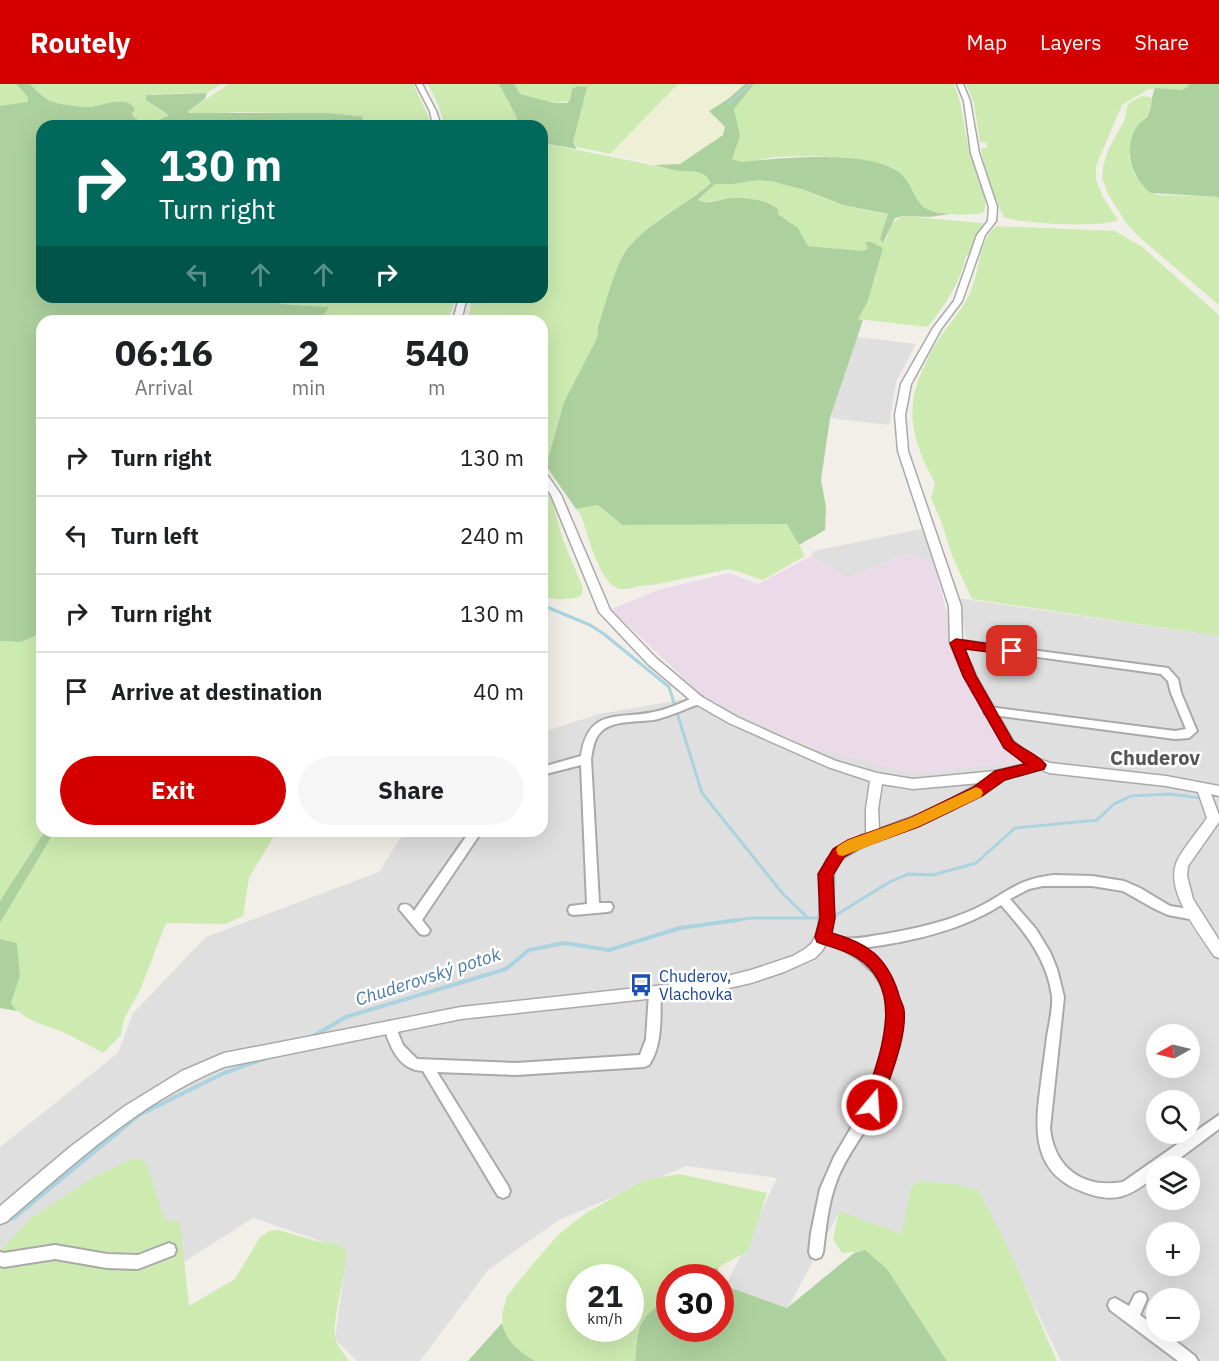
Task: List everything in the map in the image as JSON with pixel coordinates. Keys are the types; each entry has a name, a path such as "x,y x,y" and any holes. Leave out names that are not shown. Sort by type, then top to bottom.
{"street":[{"path":"419,84 435,120"},
{"path":"960,84 967,101 975,153 993,207 992,221 981,235 958,301 937,328 906,384 900,415 903,450 955,606 956,643 970,676 989,711 1017,753 1039,765 1166,781 1210,805"},
{"path":"548,484 556,495 605,612 652,661 698,700 733,720 779,741 832,764 877,778 913,784 1000,775 1039,765"},
{"path":"956,643 1164,671 1173,679 1176,693 1192,731 1185,735 1175,735 989,711"},
{"path":"593,909 586,759 590,736 604,723 657,715 698,700"},
{"path":"548,769 586,759"},
{"path":"0,1216 156,1093 217,1062 282,1047 461,1013 655,993 740,980 801,960 816,949 825,926 826,874 830,864 839,853 853,844 915,822 977,792 1000,775"},
{"path":"873,837 872,809 877,778"},
{"path":"1219,790 1180,873 1184,892 1219,952"},
{"path":"415,920 472,837"},
{"path":"845,944 865,942 975,915 1017,889 1034,882 1086,881 1125,886 1168,910 1196,915"},
{"path":"1003,899 1037,939 1049,959 1054,978 1058,1000 1042,1133 1052,1162 1065,1176 1083,1186 1115,1192 1130,1186 1219,1121"},
{"path":"574,910 607,907"},
{"path":"405,909 424,930"},
{"path":"816,1252 821,1208 831,1178 872,1105 892,1041 896,1010 887,983 875,963 863,953 845,944 825,926"},
{"path":"390,1028 395,1044 406,1059 415,1065 516,1069 644,1061 649,1057 651,1047 655,993"},
{"path":"426,1065 503,1191"},
{"path":"0,1258 4,1260 56,1252 106,1261 138,1262 169,1250"},
{"path":"1131,1317 1140,1299"},
{"path":"1115,1305 1190,1361"}],"shaded area":[{"path":"857,337 916,344 896,382 889,425 830,418"},
{"path":"925,528 933,560 904,555 847,578 811,556 814,551"},
{"path":"904,555 933,560 962,671 999,742 1019,763 912,773 809,747 702,696 611,609 661,589 729,573 758,584 811,556 847,578"},
{"path":"957,598 1219,636 1219,1361 1061,1361 978,1190 902,1234 839,1212 788,1308 734,1289 734,1269 777,1178 686,1166 559,1220 488,1270 420,1361 357,1361 335,1339 347,1250 253,1218 184,1262 0,1315 0,1147 118,1053 133,1013 206,937 379,872 401,837 548,837 548,730 599,714 702,696 809,747 1019,763 1027,755 1014,744 975,674"}],"green space":[{"path":"0,84 16,84 29,97 28,100 23,104 0,106"},
{"path":"16,84 30,84 50,101 56,103 86,107 127,102 135,110 132,113 134,118 140,120 36,120 36,303 279,303 329,307 323,315 36,315 36,636 21,642 0,641 0,106 27,102 28,97"},
{"path":"30,84 221,84 207,93 152,94 160,109 170,115 155,120 134,118 132,113 135,110 127,102 86,107 74,106 53,102"},
{"path":"229,84 413,84 429,120 362,120 361,116 344,114 239,112 194,114 188,111"},
{"path":"428,84 499,84 517,120 443,120"},
{"path":"499,84 514,84 520,94 554,103 567,103 570,100 572,89 578,86 585,87 588,84 573,142 577,149 548,144 548,120 517,120"},
{"path":"514,84 586,84 585,87 573,91 569,101 554,103 519,94"},
{"path":"588,84 678,84 610,154 577,147 573,142"},
{"path":"678,84 745,84 728,99 709,111 725,127 724,135 680,164 666,166 610,154"},
{"path":"745,84 754,84 734,109 740,136 732,159 741,162 820,157 863,160 881,164 901,174 919,202 927,209 950,214 895,218 883,243 880,239 888,214 843,205 805,190 774,182 759,180 715,184 698,200 709,202 742,198 768,203 778,209 778,214 798,228 808,246 863,251 868,248 865,242 871,242 883,248 868,301 858,319 863,320 830,418 821,480 826,507 825,530 799,545 787,524 622,525 598,505 576,509 548,469 548,459 564,402 597,338 607,298 623,256 646,230 711,183 702,173 677,171 655,165 680,164 723,135 725,127 709,111 728,99"},
{"path":"754,84 954,84 969,148 985,196 984,212 952,214 927,209 918,201 902,174 880,163 835,157 803,156 736,162 731,157 734,153 734,109"},
{"path":"966,84 1189,84 1189,87 1182,90 1149,89 1122,105 1096,166 1096,180 1103,197 1118,220 1096,224 1061,224 1026,222 1004,217 982,157 981,148 987,148 987,143 980,142 974,103"},
{"path":"1189,84 1219,84 1219,197 1151,193 1138,179 1131,162 1130,143 1138,125 1148,115 1155,88 1182,90"},
{"path":"207,93 205,99 188,111 190,113 326,113 362,116 363,120 158,120 169,115 146,100 146,95"},
{"path":"1141,96 1152,99 1148,114 1138,125 1133,137 1129,156 1135,175 1143,186 1157,195 1219,197 1219,305 1139,237 1126,223 1108,194 1102,178 1108,150 1124,121 1128,104"},
{"path":"548,144 677,170 701,172 708,176 711,183 646,230 623,256 607,298 597,338 564,402 548,459 548,315 469,315 471,303 548,303"},
{"path":"759,180 791,185 843,205 889,215 880,239 885,242 892,223 903,216 983,223 966,256 956,285 928,327 858,319 868,301 883,248 866,243 868,248 863,251 808,246 798,228 778,214 775,206 771,204 732,198 703,203 698,201 715,184"},
{"path":"996,226 1115,231 1141,246 1219,315 1219,636 972,599 953,558 931,498 935,483 918,446 912,412 914,396 926,362 968,297 985,241"},
{"path":"454,303 449,315 323,315 328,307 280,304"},
{"path":"548,493 563,540 583,588 581,596 548,597"},
{"path":"598,505 622,525 788,524 805,556 763,580 730,569 653,585 620,589 606,579 600,569 581,515 576,509"},
{"path":"36,636 36,837 41,837 0,901 0,641 21,642"},
{"path":"41,837 51,837 0,923 0,901"},
{"path":"51,837 273,837 249,878 243,916 226,924 166,923 140,990 124,1019 121,1035 103,1053 65,1033 35,1022 11,1003 20,976 17,943 0,939 0,923"},
{"path":"0,939 17,943 20,976 11,1003 17,1011 0,1008"},
{"path":"132,1159 143,1159 148,1168 165,1220 180,1222 189,1306 235,1279 260,1237 269,1231 279,1230 316,1241 334,1243 347,1250 335,1333 337,1344 349,1361 0,1361 0,1251 31,1218 89,1180"},
{"path":"679,1174 767,1193 748,1251 724,1264 656,1264 656,1308 644,1319 644,1264 566,1264 566,1342 637,1342 635,1361 535,1361 515,1349 503,1330 502,1314 507,1296 558,1235 583,1215 644,1180"},
{"path":"919,1181 955,1184 978,1190 1007,1245 1057,1361 947,1361 887,1269 865,1251 842,1253 833,1239 839,1211 902,1234 911,1188"},
{"path":"865,1250 887,1269 947,1361 635,1361 637,1342 644,1342 644,1320 656,1308 656,1342 734,1342 734,1289 787,1308 854,1253"},
{"path":"502,1323 507,1336 514,1345 535,1361 468,1361"}],"waterway":[{"path":"728,104 751,84"},
{"path":"548,608 590,625 604,634 669,687 702,793 783,894 807,917"},
{"name":"Chuderovský potok","path":"831,918 888,883 908,874 933,875 976,863 1015,828 1097,820 1114,804 1131,796 1169,794 1202,798"},
{"name":"Chuderovský potok","path":"727,921 752,918 821,918"},
{"name":"Chuderovský potok","path":"310,1038 346,1017 506,969 529,950 564,943 609,950 680,928 738,920"},
{"name":"Chuderovský potok","path":"0,1224 14,1218 139,1115 224,1073 266,1058"}],"slow traffic":[{"path":"843,850 853,844 915,822 976,793"}],"place":[{"name":"Chuderov, Vlachovka","path":"641,985"}],"district":[{"name":"Chuderov","path":"1155,758"}],"route":[{"path":"872,1105 892,1041 896,1010 887,983 875,963 863,953 823,937 827,918 826,874 830,864 839,853 853,844 915,822 977,792 1000,775 1039,765 1017,753 1009,744 970,676 956,643 1012,651"}]}
